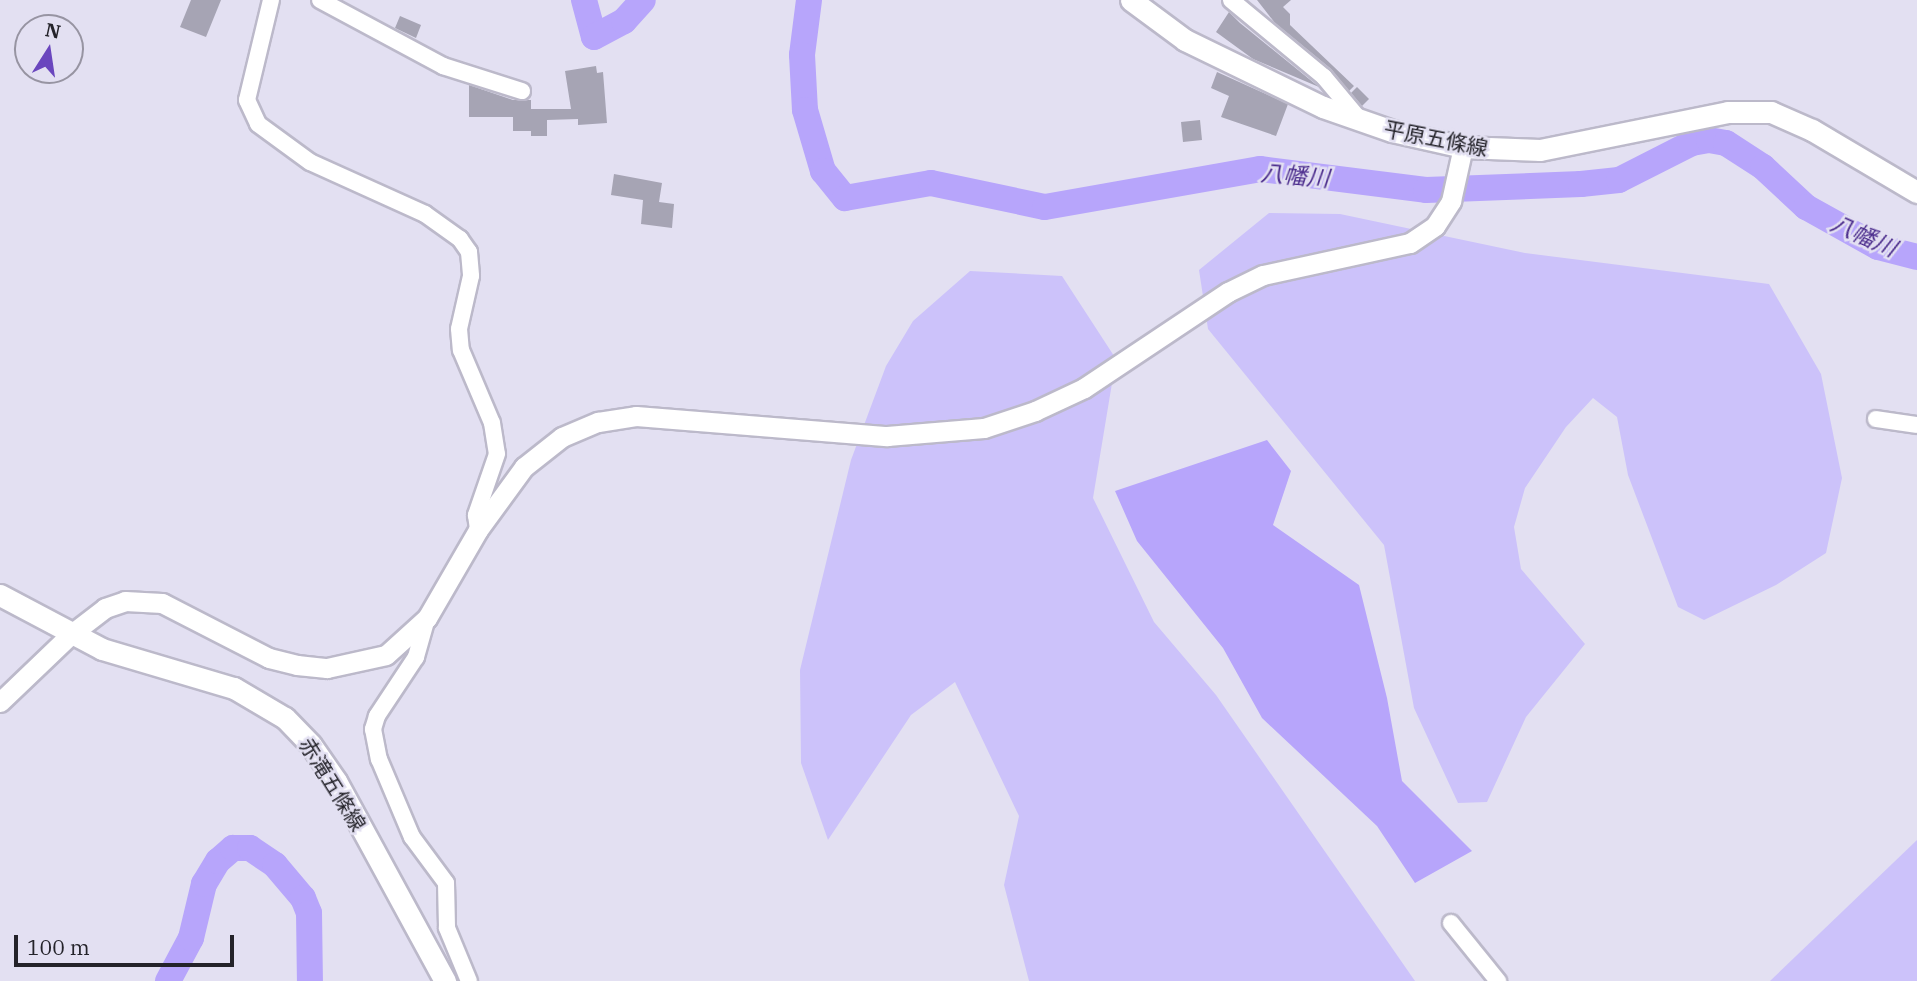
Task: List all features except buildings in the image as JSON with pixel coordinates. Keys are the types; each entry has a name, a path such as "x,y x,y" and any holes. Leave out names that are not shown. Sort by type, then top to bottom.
{"main road":[{"name":"平原五條線","path":"1131,0 1185,40 1362,122 1463,147 1540,150 1728,111 1771,113 1812,130 1917,192"},
{"name":"赤滝五條線","path":"0,595 70,635 135,662 234,688 270,707 299,731 335,781 446,981"}],"street":[{"path":"271,0 247,100 258,124 310,162 425,214 460,239 469,252 472,268 459,329 461,350 492,423 496,454 476,515 478,530"},
{"path":"320,0 453,71 522,91"},
{"path":"1231,0 1324,76 1362,122"},
{"path":"469,981 447,928 446,883 412,837 379,759 373,729 377,716 416,657 427,618 478,530 513,478 536,455 580,429 617,418 887,436 971,430 1022,416 1084,388 1228,292 1291,266 1410,243 1435,226 1451,201 1463,147"},
{"path":"1876,419 1917,425"},
{"path":"0,702 70,635 115,604 150,600 212,625 270,658 327,668 386,655 427,618"},
{"path":"1451,923 1498,981"}],"shaded area":[{"path":"1269,213 1340,214 1525,253 1769,284 1821,374 1842,478 1826,553 1776,585 1704,620 1678,607 1628,475 1617,417 1593,398 1566,427 1525,488 1514,527 1521,569 1585,644 1526,717 1487,802 1458,803 1414,708 1384,545 1208,329 1199,270"},
{"path":"970,271 1062,276 1116,359 1093,498 1154,622 1216,695 1415,981 1029,981 1004,885 1019,816 955,682 911,715 828,840 801,763 800,670 851,460 886,366 913,321"},
{"path":"1267,440 1291,471 1273,525 1359,585 1387,698 1402,781 1472,851 1415,883 1377,826 1262,718 1223,648 1137,541 1115,491"},
{"path":"1917,840 1917,981 1770,981"}],"waterway":[{"name":"八幡川","path":"584,0 594,37 624,21 643,0"},
{"name":"八幡川","path":"809,0 802,55 805,110 823,171 845,198 931,183 1045,207 1260,169 1426,190 1581,184 1619,180 1692,143 1709,140 1726,143 1763,167 1806,207 1878,247 1917,257"},
{"path":"168,981 191,938 204,884 218,861 233,848 250,848 275,865 303,898 309,913 310,981"}]}
